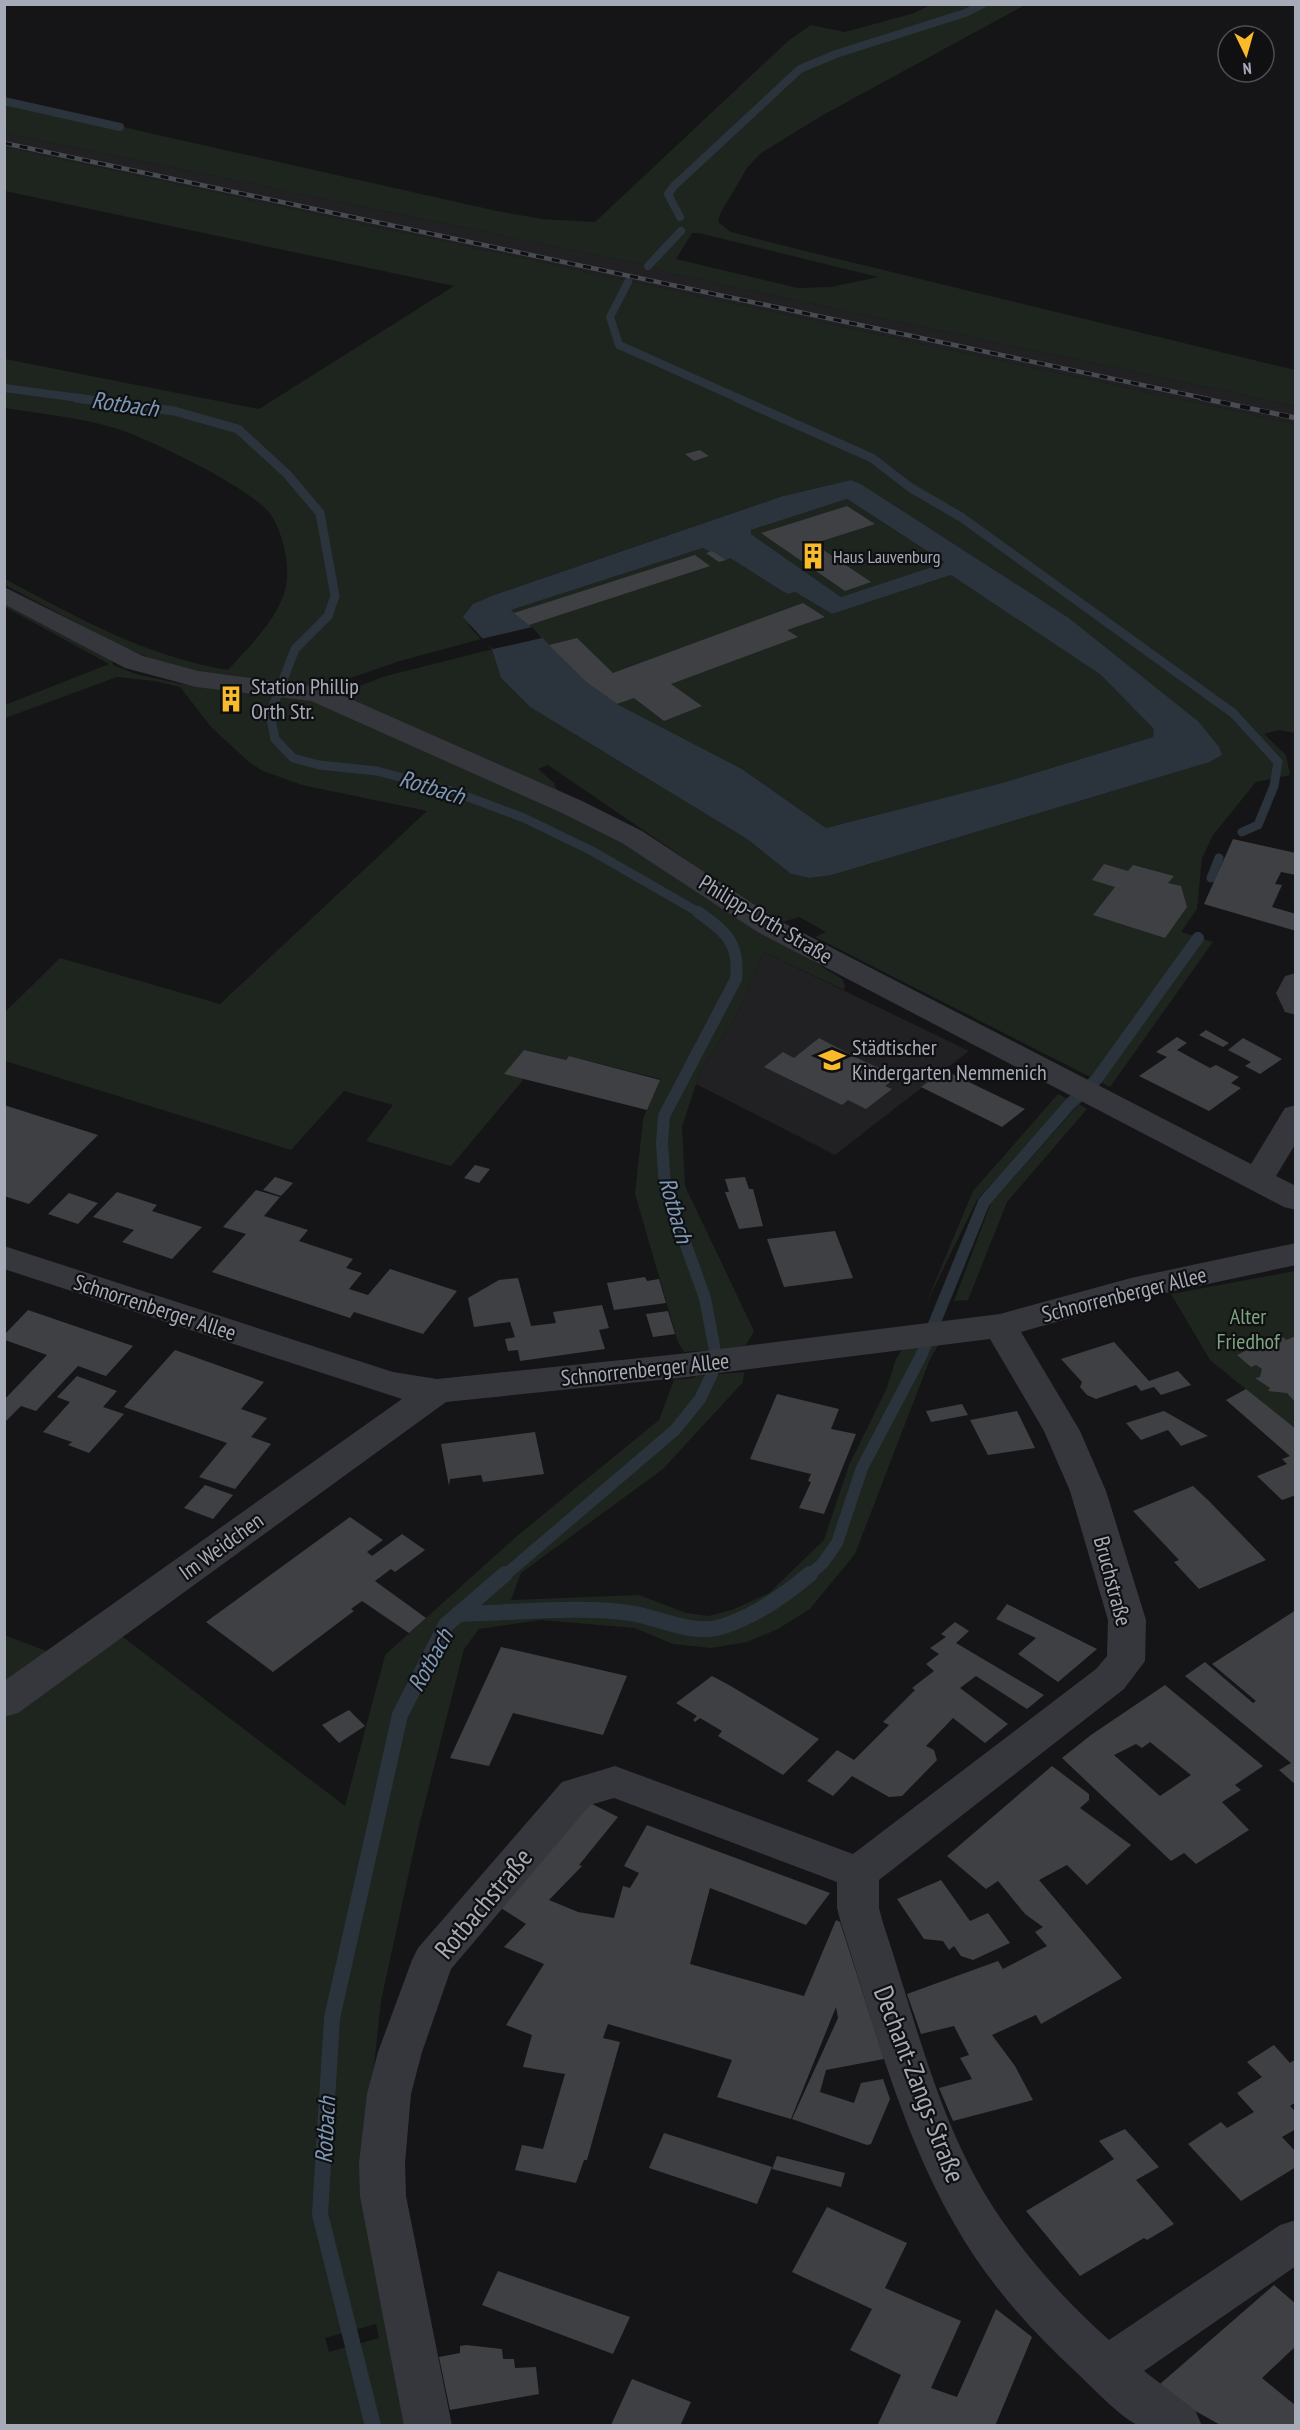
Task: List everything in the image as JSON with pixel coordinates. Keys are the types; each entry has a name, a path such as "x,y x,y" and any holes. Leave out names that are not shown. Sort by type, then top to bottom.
{"street":[{"name":"Philipp-Orth-Straße","path":"4,594 118,654 155,669 195,679 317,694 561,802 632,837 766,925 1296,1200"},
{"path":"543,768 662,855"},
{"path":"1296,982 1291,993 1296,1006"},
{"path":"1258,1180 1296,1115"},
{"name":"Schnorrenberger Allee","path":"4,1257 384,1382 410,1389 437,1391 679,1366 1000,1326 1131,1289 1296,1254"},
{"name":"Bruchstraße","path":"858,1873 1110,1679 1126,1661 1127,1620 1088,1491 1062,1431 1000,1326"},
{"name":"Im Weidchen","path":"4,1702 437,1391"},
{"name":"Rotbachstraße","path":"428,2426 387,2225 382,2163 389,2094 400,2052 433,1960 576,1793 615,1782 858,1873"},
{"name":"Dechant-Zangs-Straße","path":"858,1873 858,1908 862,1923 935,2137 952,2177 991,2241 1044,2309 1105,2370 1178,2426"},
{"path":"1105,2370 1296,2240"}],"shaded area":[{"path":"5,133 655,267 668,273 1295,406 1295,424 5,147"},
{"path":"851,480 861,484 1069,618 1198,721 1219,747 1222,755 1210,762 832,875 810,878 791,874 747,839 530,707 501,678 492,649 463,617 473,604 494,595 783,496","holes":["847,499 944,562 944,563 841,597 751,534 751,530","703,548 726,560 730,558 782,591 788,594 795,592 832,614 951,575 1101,675 1154,729 1153,737 1002,783 826,828 742,769 617,704 586,682 532,627 511,610"]},
{"name":"Städtischer Kindergarten Nemmenich","path":"764,952 969,1051 835,1155 696,1084 700,1072 736,1016"}],"green space":[{"path":"933,4 1025,5 823,115 761,153 747,168 720,214 718,222 731,232 797,249 1295,370 1295,406 668,273 655,267 5,133 5,98 153,134 497,211 542,219 595,222 788,41 811,25 845,32 911,14","holes":["692,233 878,277 831,287 798,288 676,259"]},
{"path":"5,147 1295,424 1295,733 1279,730 1264,734 1286,755 1290,775 1256,782 1213,835 1202,858 1197,909 1181,932 1213,942 1110,1087 815,937 826,932 799,917 783,922 754,906 548,765 538,769 554,783 557,790 343,696 343,692 386,676 493,649 501,678 530,707 747,839 791,874 810,878 832,875 1210,762 1222,755 1198,721 1069,618 861,484 851,480 783,496 494,595 468,625 481,639 400,661 327,686 311,687 200,672 154,660 115,643 5,585 5,579 113,634 168,655 228,670 264,629 284,593 287,563 277,525 268,511 240,489 155,444 121,430 92,422 5,408 5,359 259,409 454,286 5,191"},
{"path":"847,499 945,563 841,597 751,534 751,530"},
{"path":"703,548 730,558 782,591 788,594 795,592 832,614 951,575 1101,675 1155,729 1153,737 1002,783 826,828 742,769 617,704 586,682 532,627 511,610"},
{"path":"5,601 112,659 113,665 136,674 181,684 307,699 590,823 842,979 844,990 764,952 736,1016 700,1072 682,1127 685,1186 754,1331 746,1345 729,1349 684,1352 678,1342 635,1194 643,1119 660,1079 569,1056 566,1060 524,1050 505,1074 524,1079 451,1166 366,1141 393,1105 344,1091 291,1150 5,1061 5,1012 60,958 220,1004 427,811 302,785 263,771 250,763 211,727 180,687 155,681 117,677 5,718 5,705 109,664 5,607"},
{"path":"1058,1094 1068,1099 977,1200 925,1306 973,1191"},
{"path":"1079,1104 1087,1109 1007,1202 968,1300 954,1301 991,1203"},
{"name":"Alter Friedhof","path":"1295,1271 1295,1429 1210,1360 1171,1294"},
{"path":"940,1342 930,1359 855,1554 810,1609 778,1629 747,1642 711,1648 673,1644 635,1628 541,1620 479,1629 464,1649 419,1826 381,2001 368,2121 412,2425 5,2425 4,1635 49,1652 98,1618 345,1806 385,1655 517,1536 659,1420 674,1380 744,1372 743,1382 663,1469 521,1573 511,1600 639,1595 686,1613 709,1616 732,1610 769,1593 824,1540 849,1465 886,1390 896,1359 904,1346","holes":["376,2324 379,2338 329,2352 325,2338"]}],"pier":[{"path":"532,627 542,638 493,649 481,639"}],"building":[{"path":"700,450 709,456 694,461 685,454"},
{"name":"Haus Lauvenburg","path":"847,506 875,524 822,541 819,547 871,582 845,591 761,533"},
{"path":"712,551 726,560 719,562 706,553"},
{"path":"695,555 710,566 529,625 514,613"},
{"path":"803,603 825,617 787,630 798,637 671,684 702,706 664,721 634,698 617,704 586,682 549,645 577,638 613,673"},
{"path":"1233,839 1296,853 1296,875 1281,872 1275,884 1282,885 1272,907 1296,914 1296,931 1204,904"},
{"path":"1104,864 1128,871 1133,865 1174,876 1168,883 1181,886 1187,907 1165,938 1093,915 1115,887 1092,880"},
{"path":"1206,1030 1229,1043 1223,1047 1199,1035"},
{"path":"1177,1037 1187,1043 1177,1050 1210,1068 1216,1065 1239,1077 1231,1083 1241,1088 1209,1111 1139,1076 1167,1057 1156,1052"},
{"path":"819,1038 898,1076 885,1086 892,1089 866,1109 848,1100 842,1105 764,1067 783,1052 794,1058"},
{"path":"1243,1038 1282,1059 1260,1074 1245,1066 1251,1062 1228,1050"},
{"path":"524,1050 566,1060 569,1056 660,1080 647,1110 504,1074"},
{"path":"944,1070 1025,1109 1002,1127 921,1087"},
{"path":"4,1105 98,1135 29,1204 4,1196"},
{"path":"475,1165 490,1169 479,1183 464,1178"},
{"path":"275,1177 293,1183 281,1196 263,1190"},
{"path":"745,1177 749,1189 753,1189 763,1226 739,1229 725,1192 729,1192 725,1179"},
{"path":"256,1190 280,1197 264,1216 308,1230 299,1241 353,1259 346,1268 362,1273 349,1289 368,1295 390,1269 457,1291 423,1334 354,1312 350,1318 212,1272 246,1234 223,1227"},
{"path":"117,1192 157,1205 152,1211 202,1227 172,1259 122,1242 134,1230 93,1217"},
{"path":"69,1193 98,1203 78,1224 48,1214"},
{"path":"835,1231 853,1278 784,1287 767,1239"},
{"path":"645,1277 647,1281 659,1279 666,1303 614,1310 607,1283"},
{"path":"518,1278 531,1326 556,1323 553,1312 602,1305 609,1328 599,1330 605,1349 520,1361 518,1350 508,1351 505,1339 515,1337 510,1322 474,1327 468,1298 499,1280"},
{"path":"28,1310 133,1346 106,1376 78,1366 36,1411 21,1406 4,1423 4,1400 47,1355 5,1340 5,1334"},
{"path":"668,1311 675,1334 653,1337 646,1314"},
{"path":"1296,1336 1296,1403 1287,1393 1268,1391 1270,1388 1255,1378 1260,1377 1262,1369 1256,1365 1251,1367 1237,1355 1247,1350 1242,1346 1261,1338 1276,1344 1282,1342 1279,1339 1283,1337 1286,1340"},
{"path":"1114,1342 1149,1381 1178,1371 1191,1385 1161,1395 1154,1387 1141,1391 1136,1385 1096,1399 1087,1395 1080,1387 1082,1382 1061,1359"},
{"path":"175,1350 264,1382 241,1409 267,1418 251,1437 271,1444 235,1489 199,1477 227,1443 124,1407"},
{"path":"77,1376 117,1391 103,1407 124,1414 89,1453 68,1445 72,1442 43,1432 70,1402 57,1397"},
{"path":"1246,1389 1296,1429 1296,1495 1282,1500 1257,1476 1287,1464 1282,1459 1290,1456 1226,1400"},
{"path":"777,1394 839,1409 831,1429 856,1434 824,1514 799,1508 811,1482 808,1481 811,1474 750,1459"},
{"path":"962,1404 968,1415 931,1422 926,1411"},
{"path":"1017,1411 1035,1448 988,1455 970,1420"},
{"path":"1164,1411 1208,1436 1181,1446 1168,1430 1141,1440 1126,1423"},
{"path":"535,1432 544,1474 483,1482 481,1475 450,1479 449,1486 441,1444"},
{"path":"205,1485 233,1495 213,1519 184,1508"},
{"path":"1193,1486 1266,1560 1199,1589 1174,1562 1179,1560 1133,1511"},
{"path":"350,1517 383,1540 367,1552 372,1556 402,1534 425,1550 395,1572 391,1569 375,1581 426,1618 409,1633 362,1601 351,1609 354,1611 273,1672 206,1622"},
{"path":"1007,1604 1097,1649 1058,1682 1018,1654 1036,1638 996,1619"},
{"path":"1296,1610 1296,1785 1279,1770 1291,1763 1185,1676 1205,1662 1253,1703 1256,1701 1212,1664"},
{"path":"955,1622 969,1631 956,1643 1044,1695 1027,1709 976,1676 960,1688 1008,1724 985,1743 953,1718 926,1746 934,1750 937,1760 902,1796 889,1797 852,1776 833,1796 807,1781 837,1750 854,1760 889,1725 883,1722 915,1690 912,1688 934,1671 926,1664 939,1654 930,1648 946,1637 941,1634"},
{"path":"501,1647 627,1676 603,1735 513,1713 489,1766 450,1758"},
{"path":"712,1676 819,1739 783,1775 718,1736 722,1731 700,1718 695,1722 693,1720 697,1716 676,1703"},
{"path":"1165,1685 1263,1766 1235,1785 1241,1790 1222,1802 1249,1830 1196,1864 1184,1853 1171,1861 1062,1758 1091,1735","holes":["1150,1742 1191,1775 1160,1796 1114,1755 1136,1744 1142,1748"]},
{"path":"349,1710 365,1726 339,1743 322,1725"},
{"path":"1052,1766 1089,1794 1089,1800 1080,1808 1131,1845 1087,1885 1067,1865 1039,1880 1122,1978 1041,2024 1036,2015 992,2035 1015,2066 1033,2100 953,2121 939,2088 972,2079 960,2058 969,2055 954,2026 921,2034 907,1994 998,1961 1003,1969 1047,1946 1035,1932 1043,1927 1025,1914 998,1881 986,1889 947,1856"},
{"path":"590,1803 618,1817 579,1865 582,1866 549,1900 578,1912 614,1918 623,1886 630,1888 639,1873 624,1866 647,1825 830,1893 806,1925 710,1888 690,1964 804,1996 836,1920 840,1922 884,2059 826,2070 820,2092 854,2103 861,2083 883,2079 890,2099 871,2144 867,2145 792,2119 838,2018 836,2007 791,2119 717,2097 732,2060 608,2024 603,2038 620,2042 587,2160 584,2160 576,2183 515,2170 522,2145 543,2149 565,2074 523,2067 532,2035 506,2025 544,1964 504,1947 526,1924 501,1908"},
{"path":"941,1880 970,1921 988,1913 1010,1943 973,1960 961,1956 954,1946 949,1950 943,1941 924,1939 897,1899"},
{"path":"1274,2045 1290,2063 1296,2059 1296,2102 1290,2106 1296,2112 1296,2129 1282,2137 1296,2152 1296,2167 1241,2201 1188,2144 1221,2122 1227,2128 1254,2112 1237,2093 1262,2077 1247,2062"},
{"path":"1125,2129 1159,2167 1136,2180 1174,2224 1147,2240 1144,2238 1080,2276 1026,2211 1114,2159 1099,2141"},
{"path":"664,2133 772,2167 757,2204 649,2168"},
{"path":"777,2156 845,2173 841,2187 772,2169"},
{"path":"827,2207 907,2243 885,2288 961,2321 931,2388 957,2397 996,2309 1032,2337 995,2426 877,2426 901,2375 850,2350 872,2309 792,2272"},
{"path":"498,2271 630,2317 613,2354 482,2305"},
{"path":"1274,2285 1296,2304 1296,2346 1262,2378 1296,2406 1296,2426 1222,2426 1192,2409 1160,2384"},
{"path":"460,2346 502,2349 503,2359 514,2359 515,2368 536,2367 539,2394 450,2410 439,2357 460,2353"},
{"path":"632,2379 691,2402 680,2426 611,2425"}],"waterway":[{"path":"680,217 668,194 674,186 800,69 836,54 965,13 983,4"},
{"path":"4,101 120,127"},
{"path":"648,266 681,231"},
{"path":"628,282 610,317 619,345 740,399"},
{"name":"Rotbach","path":"4,388 87,399"},
{"name":"Rotbach","path":"76,398 174,411 238,429 287,474 320,513 335,596 328,616 295,649 273,706 271,719 275,739 293,758 319,765 377,771 452,791 524,818 592,851 700,913"},
{"path":"737,398 872,458 911,488 961,517 1233,713 1278,762 1274,786 1258,825 1242,832"},
{"path":"1211,878 1219,858"},
{"name":"Rotbach","path":"504,1576 675,1430 700,1399 712,1374 715,1351 705,1298 665,1187 662,1143 664,1116 736,979 736,956 729,939 698,912"},
{"path":"808,1576 822,1564 837,1543 862,1468 921,1356 984,1202 1070,1104 1096,1080 1198,938"},
{"name":"Rotbach","path":"459,1614 505,1574"},
{"path":"459,1614 548,1610 616,1611 680,1626 713,1629 736,1622 758,1611 810,1574"},
{"name":"Rotbach","path":"373,2426 320,2214 332,2018 400,1715 446,1625 459,1614"}],"railway":[{"path":"4,143 1208,399"},
{"path":"1201,398 1296,418"}],"place":[{"name":"Haus Lauvenburg","path":"813,556"},
{"name":"Station Phillip Orth Str.","path":"231,699"},
{"name":"Städtischer Kindergarten Nemmenich","path":"832,1060"}]}
